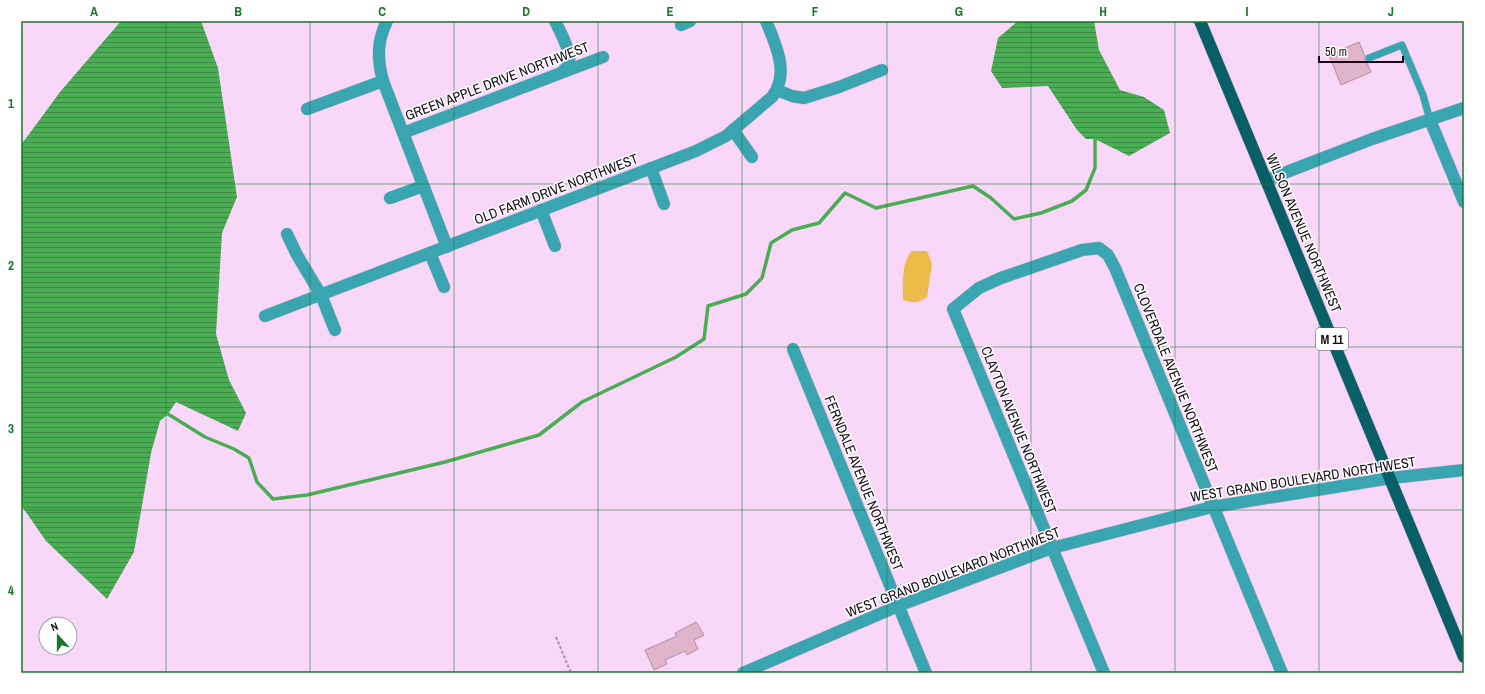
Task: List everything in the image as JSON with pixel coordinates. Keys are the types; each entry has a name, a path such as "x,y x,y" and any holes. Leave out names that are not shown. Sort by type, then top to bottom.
{"main road":[{"name":"WILSON AVENUE NORTHWEST","path":"1200,21 1391,478 1464,657"}],"street":[{"path":"386,21 380,40 378,53 383,81 447,247"},
{"path":"555,21 569,54 569,62 562,72"},
{"path":"766,21 777,46 781,65 780,84 777,90 792,96 804,98 839,87 882,70"},
{"name":"GREEN APPLE DRIVE NORTHWEST","path":"403,132 603,57"},
{"path":"307,109 383,81"},
{"name":"OLD FARM DRIVE NORTHWEST","path":"264,316 708,146 733,130 772,97 777,90"},
{"path":"1266,180 1365,142 1464,108"},
{"path":"1430,120 1464,202"},
{"path":"733,130 752,157"},
{"path":"651,168 664,204"},
{"path":"390,198 423,186"},
{"path":"541,210 555,246"},
{"path":"287,234 297,255 322,295 335,330"},
{"name":"CLOVERDALE AVENUE NORTHWEST","path":"953,309 979,288 1001,278 1082,250 1099,248 1108,255 1115,268 1212,507 1282,673"},
{"path":"430,253 444,287"},
{"name":"CLAYTON AVENUE NORTHWEST","path":"953,309 1104,673"},
{"name":"FERNDALE AVENUE NORTHWEST","path":"793,349 926,673"},
{"name":"WEST GRAND BOULEVARD NORTHWEST","path":"746,672 898,606 1052,548 1212,507 1391,478 1464,470"}],"lane":[{"path":"1369,58 1402,45 1423,95 1430,120"}],"path":[{"path":"556,638 571,673"}],"shaded area":[{"path":"121,21 201,21 218,68 237,197 222,233 216,334 229,380 246,413 238,431 176,402 168,414 160,421 151,453 134,552 107,599 46,541 21,505 21,145 60,92"},
{"path":"1018,21 1094,21 1099,50 1120,90 1144,97 1164,110 1170,133 1129,156 1095,139 1086,139 1077,130 1048,86 1002,88 991,71 998,38"},
{"path":"912,251 927,251 932,264 927,297 921,301 915,302 903,300 904,267 908,256"}],"building":[{"path":"1359,42 1371,72 1341,85 1329,55"},
{"path":"696,622 704,635 694,640 698,649 687,655 685,651 665,660 667,664 654,670 645,650 677,636 675,633"}],"waterway":[{"path":"168,414 205,437 234,449 249,458 257,482 273,499 307,495 445,462 539,435 582,402 676,357 704,339 708,306 746,294 762,278 771,243 792,230 819,223 845,193 876,208 973,186 991,198 1014,219 1041,213 1072,201 1086,190 1095,168 1095,139"}]}
